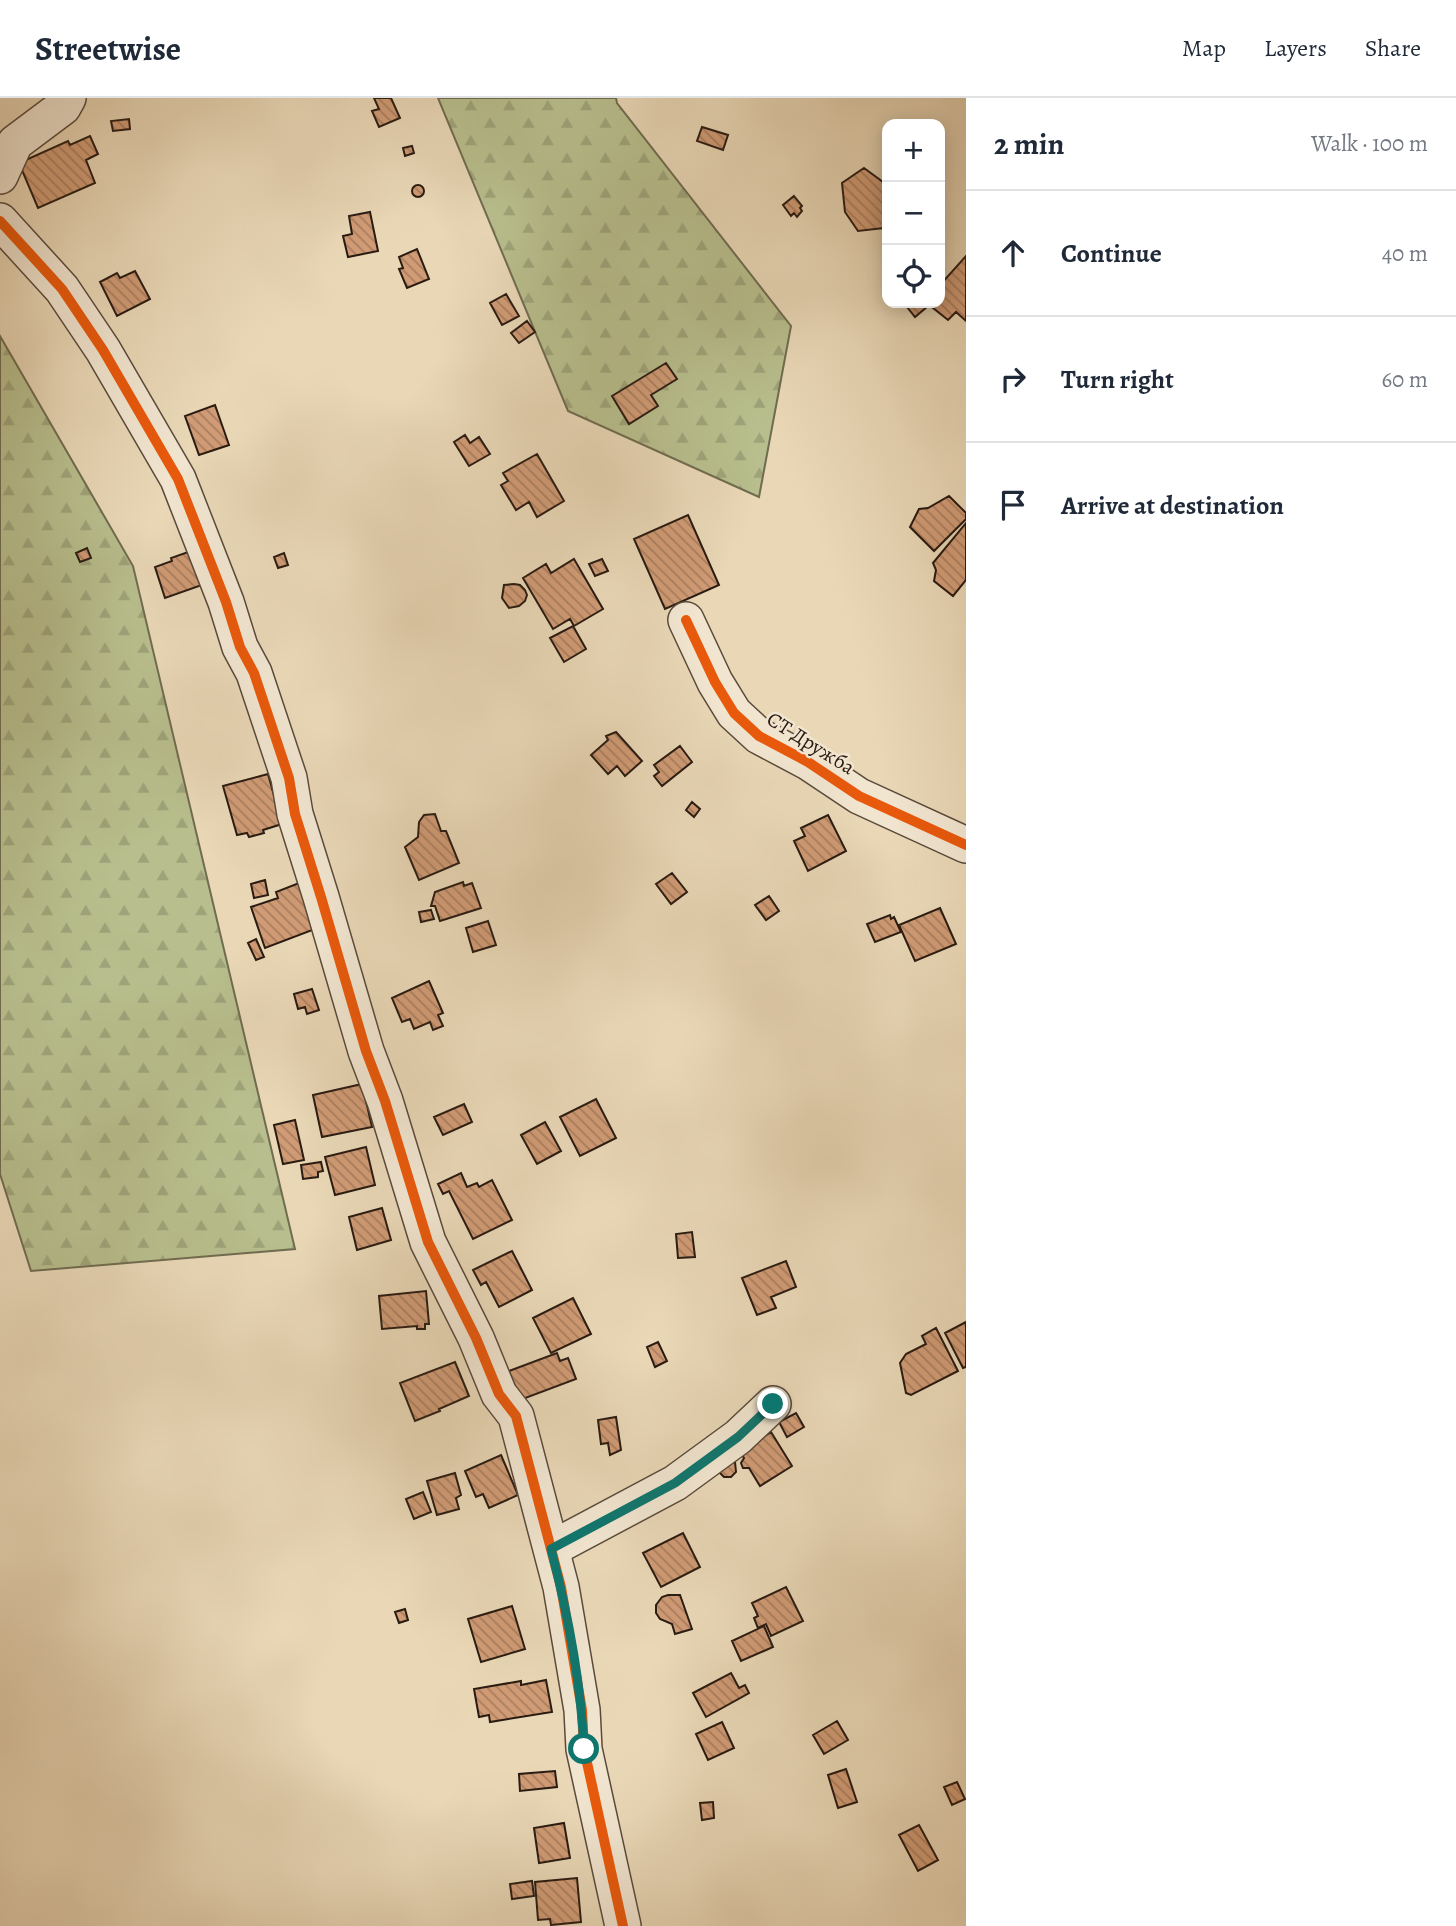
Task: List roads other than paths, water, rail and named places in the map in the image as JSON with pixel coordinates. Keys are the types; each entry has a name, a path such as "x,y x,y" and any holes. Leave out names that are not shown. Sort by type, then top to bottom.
{"street":[{"path":"0,176 15,143 63,107 68,98"},
{"path":"0,221 69,299 103,350 178,479 226,602 240,647 254,673 289,778 295,814 366,1051 389,1113 428,1242 476,1338 499,1394 516,1416 561,1587 580,1696 584,1749 623,1926"},
{"name":"СТ Дружба","path":"686,620 734,713 759,736 808,762 859,796 966,845"},
{"path":"551,1549 675,1483 738,1437 773,1404"}]}
